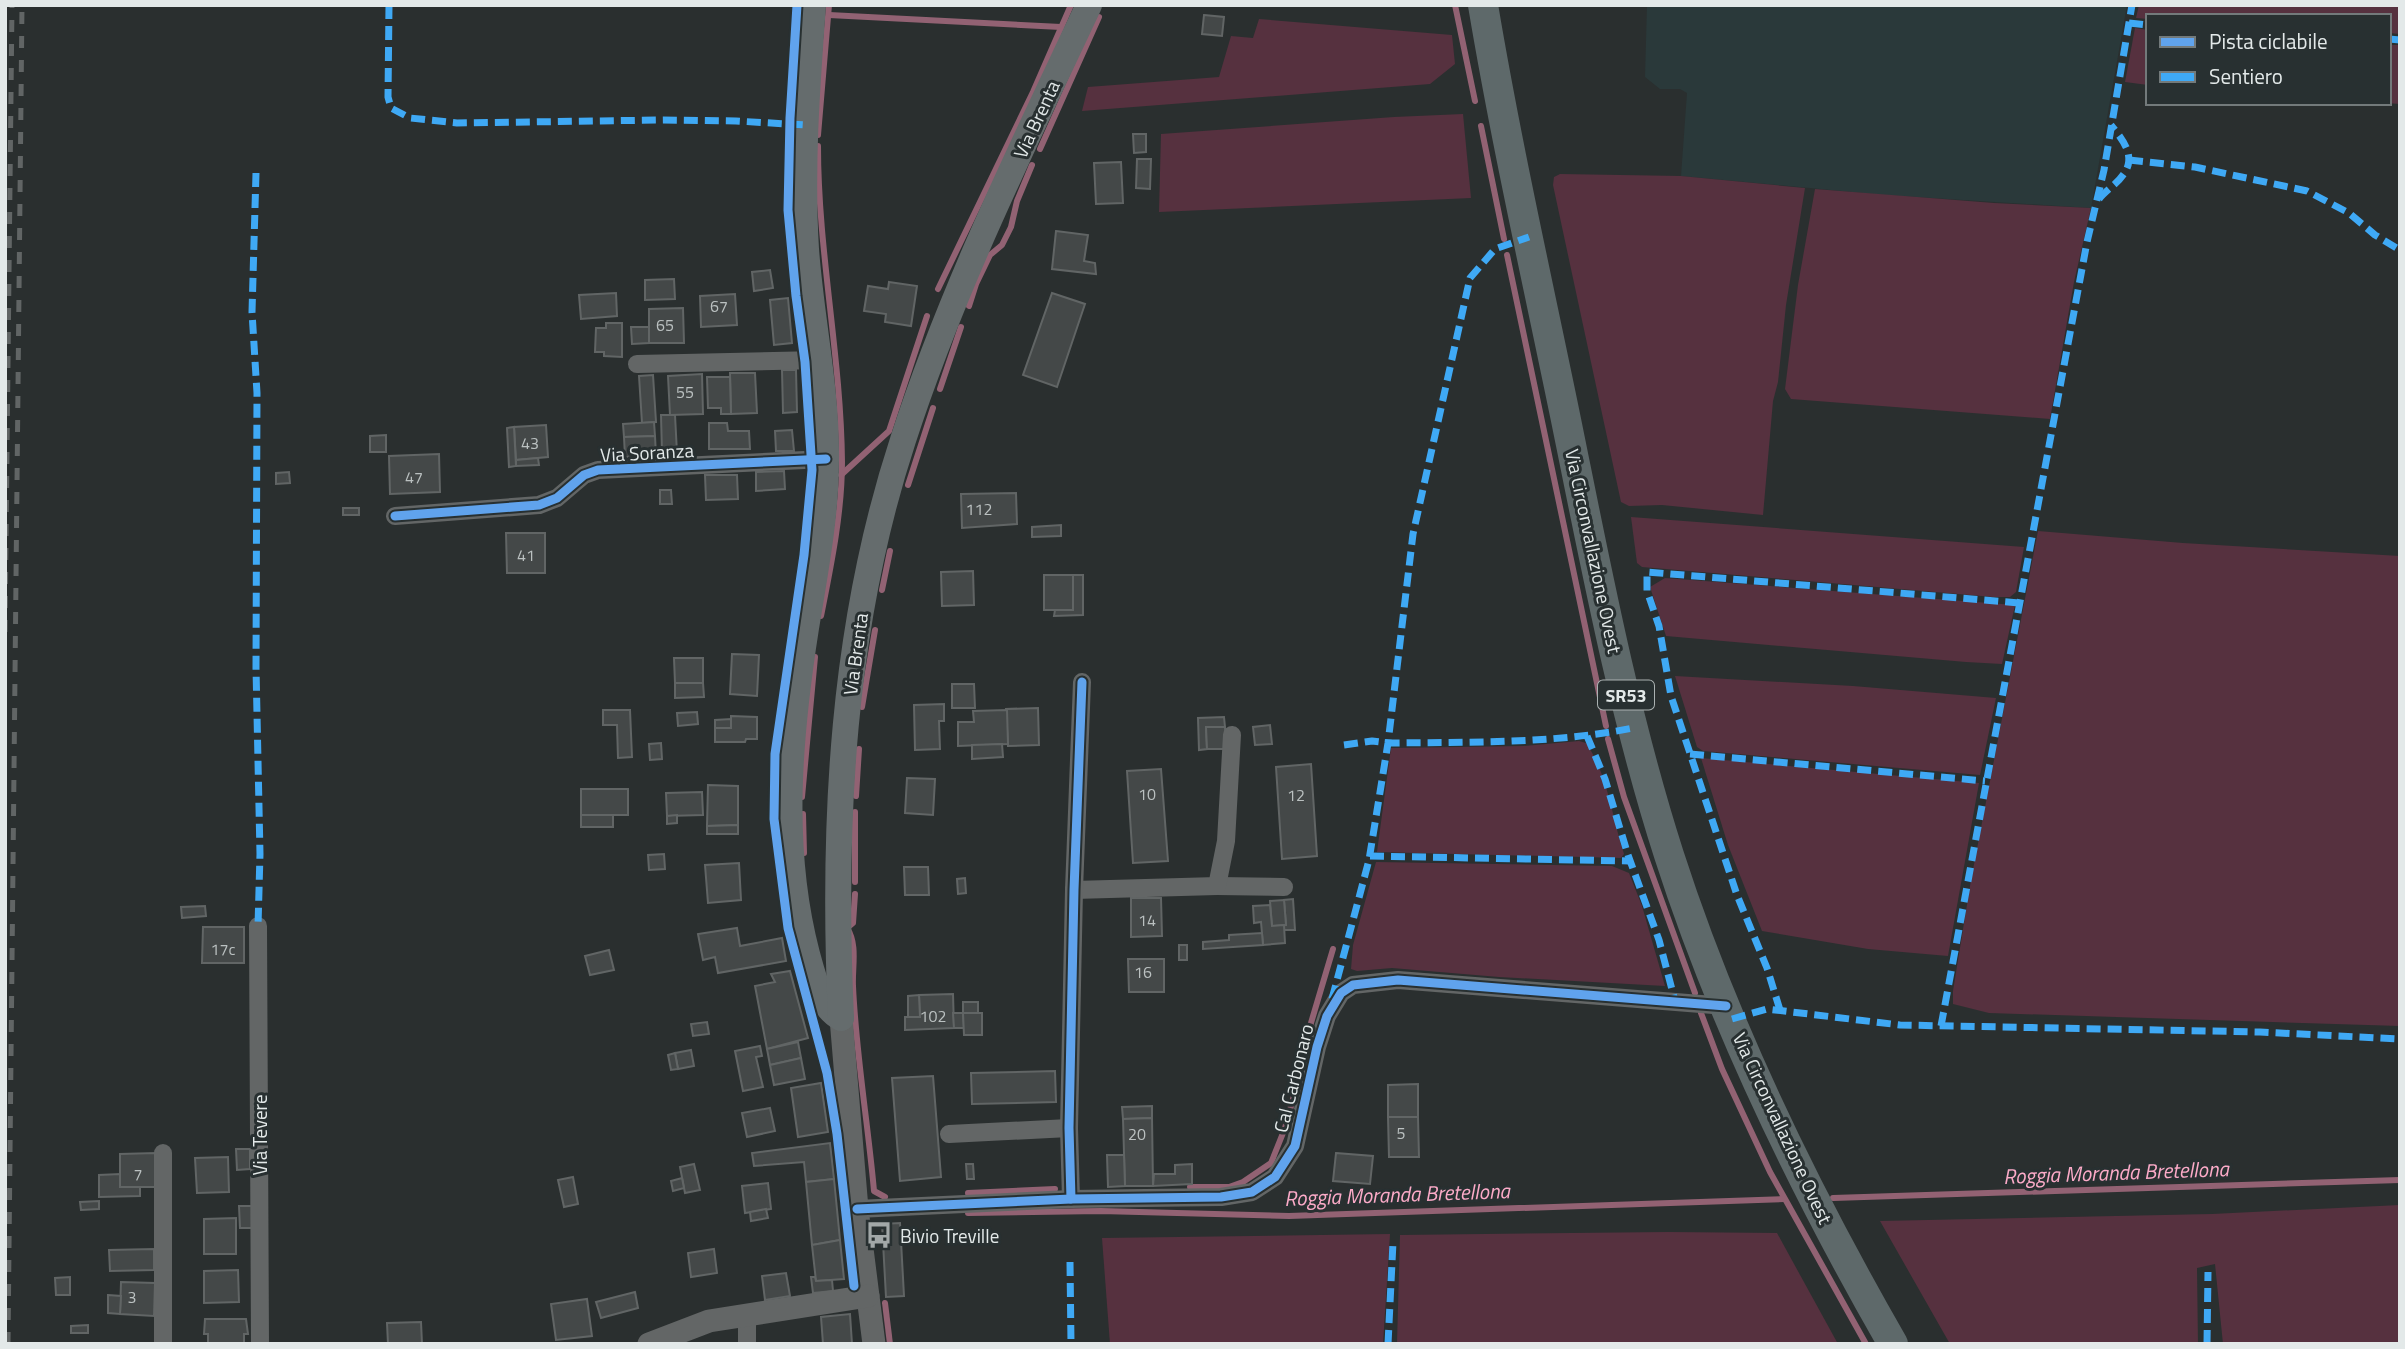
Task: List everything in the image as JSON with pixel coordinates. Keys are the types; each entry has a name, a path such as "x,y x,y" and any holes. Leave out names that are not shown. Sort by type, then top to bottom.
{"main road":[{"path":"813,5 804,125 804,198 808,272 827,459 824,517 794,725 789,828 793,884 810,967 830,1010 841,1018"},
{"name":"Via Brenta","path":"841,1018 837,920 843,746 862,606 884,510 902,442 956,295 1089,5"},
{"name":"Via Circonvallazione Ovest","path":"1483,5 1579,484 1640,759 1670,858 1726,1006 1780,1132 1893,1344"}],"street":[{"path":"637,365 819,360"},
{"name":"Via Soranza","path":"395,516 539,505 557,498 584,475 598,470 827,459"},
{"path":"1071,1199 1069,1128 1074,890 1082,682"},
{"path":"1217,886 1226,841 1232,735"},
{"path":"1074,890 1284,887"},
{"name":"Via Tevere","path":"258,926 260,1344"},
{"name":"Cal Carbonaro","path":"857,1209 1071,1199 1221,1197 1252,1192 1275,1177 1295,1146 1317,1047 1327,1016 1341,993 1353,985 1398,980 1726,1006"},
{"name":"Via Brenta","path":"841,1018 857,1209 874,1344"},
{"path":"949,1134 1069,1128"},
{"path":"163,1153 163,1344"},
{"path":"649,1344 709,1321 868,1296"},
{"path":"747,1315 747,1344"}],"shaded area":[{"path":"1647,5 2127,5 2091,208 1884,195 1681,176 1687,93 1680,89 1660,89 1645,77"},
{"path":"2139,5 2400,5 2400,34 2391,33 2391,14 2146,14 2146,19 2136,18"},
{"path":"1259,19 1452,35 1455,64 1430,84 1082,111 1088,87 1219,77 1231,36 1253,38"},
{"path":"2135,28 2146,30 2146,85 2125,82"},
{"path":"2391,45 2400,45 2400,104 2391,103"},
{"path":"1463,114 1471,198 1159,212 1161,134"},
{"path":"1560,174 1681,176 1805,188 1786,305 1778,382 1773,401 1763,515 1662,505 1629,506 1621,502 1553,185 1554,177"},
{"path":"1815,189 2091,208 2074,282 2050,419 1791,399 1785,389 1798,285"},
{"path":"1631,517 2024,547 2016,592 2010,597 1993,597 1642,567 1637,563"},
{"path":"2038,531 2400,556 2400,1026 1989,1013 1953,1004 1971,880"},
{"path":"1665,578 2015,605 2002,664 1966,662 1666,636 1650,587"},
{"path":"1675,676 1853,686 1996,698 1980,775 1703,751 1697,747"},
{"path":"1579,741 1586,743 1600,768 1624,854 1621,858 1377,852 1391,748 1523,746"},
{"path":"1701,758 1979,783 1948,956 1868,949 1762,931 1728,845"},
{"path":"1376,862 1612,866 1629,873 1642,906 1665,986 1392,968 1357,971 1351,969 1353,945"},
{"path":"2400,1205 2400,1344 2223,1344 2215,1264 2197,1268 2198,1344 1950,1344 1880,1221 2212,1214"},
{"path":"1777,1233 1838,1344 1397,1344 1400,1235"},
{"path":"1390,1234 1383,1344 1110,1344 1102,1238"}],"building":[{"path":"1204,15 1224,17 1222,36 1202,34"},
{"path":"1133,134 1146,134 1146,152 1134,153"},
{"path":"1137,159 1151,159 1150,189 1136,188"},
{"path":"1121,162 1123,203 1096,204 1094,163"},
{"path":"1056,231 1088,235 1084,261 1095,263 1096,274 1052,269"},
{"path":"770,270 773,288 754,291 752,272"},
{"path":"674,279 675,299 645,300 645,280"},
{"path":"889,282 917,286 911,326 885,322 886,314 864,311 868,286 888,289"},
{"path":"616,293 617,316 581,319 579,295"},
{"path":"1052,293 1085,304 1057,387 1023,375"},
{"path":"735,294 737,325 701,327 700,296"},
{"path":"788,298 792,343 774,345 770,300"},
{"path":"683,308 684,343 649,343 649,309"},
{"path":"606,323 622,323 622,357 604,356 604,352 595,352 596,328 606,328"},
{"path":"631,327 649,327 649,343 632,344"},
{"path":"782,370 796,370 797,412 783,413"},
{"path":"730,373 755,373 757,413 731,414"},
{"path":"702,374 703,414 670,415 668,376"},
{"path":"653,375 656,422 642,423 639,376"},
{"path":"707,377 730,377 731,414 721,414 721,408 708,408"},
{"path":"661,415 675,415 677,453 662,453"},
{"path":"654,422 655,436 624,437 623,424"},
{"path":"709,423 727,423 728,431 749,431 750,449 709,449"},
{"path":"546,425 548,457 516,460 514,427"},
{"path":"514,427 516,466 509,467 507,428"},
{"path":"792,430 794,451 776,451 775,431"},
{"path":"386,435 386,452 370,452 370,436"},
{"path":"655,436 656,456 625,457 624,437"},
{"path":"439,454 440,492 390,494 389,456"},
{"path":"538,458 539,465 516,466 516,460"},
{"path":"784,471 785,489 756,491 756,472"},
{"path":"289,472 290,483 276,484 276,473"},
{"path":"705,475 737,475 738,499 706,500"},
{"path":"660,490 671,490 672,504 660,504"},
{"path":"1016,493 1017,524 962,528 961,494"},
{"path":"343,508 359,508 359,515 343,515"},
{"path":"1061,525 1061,536 1032,537 1032,527"},
{"path":"506,533 545,533 545,573 507,573"},
{"path":"973,571 974,605 942,606 941,572"},
{"path":"1044,575 1073,575 1073,610 1044,610"},
{"path":"1073,575 1083,575 1083,615 1054,616 1055,610 1073,610"},
{"path":"732,654 759,655 757,696 730,694"},
{"path":"674,658 703,658 703,683 675,683"},
{"path":"675,683 703,683 704,697 675,698"},
{"path":"952,684 974,684 975,708 952,708"},
{"path":"944,704 944,721 939,721 940,749 915,750 914,705"},
{"path":"1038,708 1039,745 1008,746 1006,709"},
{"path":"603,710 630,710 632,757 618,758 617,725 603,725"},
{"path":"1007,710 1008,744 958,746 958,722 974,722 973,711"},
{"path":"697,712 698,724 678,726 677,713"},
{"path":"731,716 757,717 757,739 746,739 745,742 715,742 715,728 731,728"},
{"path":"1224,717 1225,727 1206,727 1207,749 1199,750 1198,718"},
{"path":"731,719 731,728 715,728 715,720"},
{"path":"1270,725 1272,744 1255,745 1253,727"},
{"path":"1206,727 1225,727 1226,749 1207,749"},
{"path":"661,743 662,759 650,760 649,744"},
{"path":"1002,744 1003,757 972,759 972,745"},
{"path":"1311,764 1317,856 1282,859 1276,767"},
{"path":"1161,769 1168,861 1133,863 1127,771"},
{"path":"907,778 935,779 933,815 905,813"},
{"path":"708,785 738,786 738,825 707,826"},
{"path":"581,789 628,789 628,815 581,815"},
{"path":"702,792 703,815 667,816 666,793"},
{"path":"581,815 613,815 613,827 581,827"},
{"path":"677,815 677,823 667,824 667,816"},
{"path":"738,825 738,834 707,834 707,826"},
{"path":"664,854 665,869 649,870 648,855"},
{"path":"739,863 741,900 708,903 705,865"},
{"path":"904,867 928,867 929,895 905,895"},
{"path":"965,878 966,893 958,894 957,879"},
{"path":"1131,898 1161,898 1162,936 1131,937"},
{"path":"1293,899 1295,930 1284,930 1284,900"},
{"path":"1284,900 1286,925 1272,926 1270,901"},
{"path":"1270,905 1272,926 1284,925 1285,943 1263,945 1261,922 1254,923 1253,906"},
{"path":"205,906 206,916 182,918 181,907"},
{"path":"203,927 244,927 244,963 202,963"},
{"path":"737,928 740,946 782,938 786,961 718,973 715,957 703,960 698,934"},
{"path":"1262,933 1263,945 1203,949 1203,942 1229,940 1229,935"},
{"path":"1179,945 1187,945 1187,960 1179,960"},
{"path":"609,950 614,970 590,975 585,956"},
{"path":"1128,959 1164,959 1164,992 1129,992"},
{"path":"790,971 808,1038 767,1049 755,986 775,982 771,974"},
{"path":"953,994 954,1028 905,1030 905,1017 920,1017 919,995"},
{"path":"919,995 920,1017 908,1017 908,996"},
{"path":"963,1002 978,1002 978,1013 963,1013"},
{"path":"953,1013 963,1013 964,1028 954,1028"},
{"path":"963,1013 982,1013 982,1035 964,1035"},
{"path":"707,1022 709,1034 693,1036 691,1024"},
{"path":"798,1042 801,1058 770,1065 767,1049"},
{"path":"760,1046 762,1056 756,1057 763,1087 743,1091 735,1051"},
{"path":"691,1050 694,1066 678,1069 675,1053"},
{"path":"675,1053 678,1069 671,1070 668,1055"},
{"path":"801,1058 805,1079 774,1085 770,1065"},
{"path":"1055,1071 1056,1102 972,1104 971,1073"},
{"path":"933,1076 941,1177 900,1181 892,1078"},
{"path":"821,1083 828,1132 798,1137 791,1088"},
{"path":"1418,1084 1418,1117 1388,1117 1388,1085"},
{"path":"1152,1106 1152,1118 1123,1119 1122,1107"},
{"path":"770,1108 775,1131 747,1137 742,1113"},
{"path":"1388,1117 1418,1117 1419,1157 1389,1157"},
{"path":"1152,1118 1153,1186 1125,1186 1123,1119"},
{"path":"830,1143 834,1179 806,1182 804,1162 754,1166 752,1153"},
{"path":"236,1149 250,1149 250,1169 237,1170"},
{"path":"156,1153 157,1187 120,1187 120,1154"},
{"path":"1336,1153 1373,1156 1370,1184 1333,1181"},
{"path":"1107,1155 1124,1155 1125,1186 1108,1187"},
{"path":"228,1157 229,1192 197,1193 195,1158"},
{"path":"694,1164 700,1190 685,1193 680,1167"},
{"path":"966,1164 973,1164 974,1179 967,1179"},
{"path":"1192,1164 1192,1184 1153,1186 1154,1174 1175,1174 1175,1165"},
{"path":"120,1174 120,1187 140,1187 140,1196 99,1197 99,1175"},
{"path":"573,1177 578,1204 564,1207 558,1180"},
{"path":"682,1178 684,1188 673,1191 671,1181"},
{"path":"834,1179 840,1240 812,1245 806,1182"},
{"path":"768,1183 771,1209 745,1213 742,1186"},
{"path":"99,1201 99,1209 81,1210 80,1202"},
{"path":"239,1206 252,1206 252,1228 240,1228"},
{"path":"766,1209 768,1218 751,1221 750,1212"},
{"path":"236,1218 236,1254 204,1254 204,1219"},
{"path":"900,1223 904,1296 886,1297 882,1224"},
{"path":"840,1240 844,1279 816,1281 812,1245"},
{"path":"154,1249 154,1270 110,1271 109,1250"},
{"path":"714,1249 717,1273 691,1277 688,1253"},
{"path":"238,1270 239,1302 204,1303 204,1271"},
{"path":"786,1273 790,1296 765,1300 762,1276"},
{"path":"70,1277 70,1295 56,1295 55,1278"},
{"path":"811,1277 815,1277 816,1281 832,1280 833,1291 813,1293"},
{"path":"121,1282 155,1283 154,1316 120,1314"},
{"path":"635,1292 638,1308 601,1318 596,1302"},
{"path":"108,1295 121,1296 120,1314 108,1313"},
{"path":"587,1299 592,1336 556,1340 551,1304"},
{"path":"850,1314 852,1344 823,1344 821,1317"},
{"path":"205,1319 246,1319 248,1334 244,1334 244,1344 208,1344 208,1334 204,1334"},
{"path":"421,1322 422,1344 388,1344 387,1323"},
{"path":"88,1325 88,1333 71,1333 71,1326"}],"waterway":[{"path":"818,135 829,5"},
{"path":"938,289 1033,92 1071,5"},
{"path":"1455,5 1475,101"},
{"path":"829,15 1061,27"},
{"path":"1040,149 1099,17"},
{"path":"1481,126 1504,239"},
{"path":"818,146 842,462 838,520 821,616"},
{"path":"969,306 990,255 1002,245 1011,227 1017,201 1032,165"},
{"path":"1507,255 1606,726"},
{"path":"841,475 889,431 927,316"},
{"path":"940,389 961,327"},
{"path":"908,485 933,408"},
{"path":"882,590 890,551"},
{"path":"862,707 875,630"},
{"path":"802,797 815,657"},
{"path":"1608,739 1624,797 1695,993"},
{"path":"856,796 859,749"},
{"path":"855,812 855,882"},
{"path":"803,814 804,853"},
{"path":"855,894 853,923 847,928 853,949 857,1038 874,1191 885,1197"},
{"path":"1308,1033 1333,949"},
{"path":"1701,1013 1722,1069 1770,1172 1866,1344"},
{"path":"1300,1070 1304,1050"},
{"path":"1190,1187 1229,1187 1243,1182 1271,1163 1285,1128 1296,1088"},
{"name":"Roggia Moranda Bretellona","path":"1833,1198 2400,1180"},
{"path":"968,1193 1055,1189"},
{"name":"Roggia Moranda Bretellona","path":"968,1213 1101,1211 1289,1216 1784,1199"},
{"path":"885,1303 890,1344"}],"railway":[{"path":"5,632 12,5"},
{"path":"8,1344 22,5"}],"marked path":[{"path":"389,5 388,97 391,108 410,118 457,123 663,120 805,125"},
{"path":"1941,1026 2087,242 2104,170 2132,5"},
{"path":"2129,23 2146,25"},
{"path":"2391,39 2400,40"},
{"path":"2099,199 2121,178 2129,162 2127,149 2111,125"},
{"path":"2129,160 2195,167 2307,191 2349,213 2375,235 2400,250"},
{"path":"256,173 252,312 257,393 256,668 260,854 258,926"},
{"path":"1332,999 1369,860 1388,743 1413,534 1470,278 1495,249 1529,237"},
{"path":"1780,1010 1767,968 1737,895 1671,696 1659,626 1647,591 1647,572 2019,603"},
{"path":"1344,745 1372,741 1542,740 1633,728"},
{"path":"1587,736 1605,779 1628,855 1659,940 1675,1001"},
{"path":"1690,754 1985,781"},
{"path":"1370,856 1630,861"},
{"path":"1732,1019 1767,1009 1900,1025 2260,1032 2400,1039"},
{"path":"1388,1344 1393,1242"},
{"path":"1070,1262 1071,1344"},
{"path":"2207,1344 2208,1272"}],"cycle path":[{"path":"797,5 788,210 805,362 812,470 804,555 775,754 774,819 788,928 827,1073 837,1134 854,1286"},
{"path":"395,516 539,505 557,498 584,475 598,470 826,459"},
{"path":"1071,1199 1069,1128 1074,890 1082,682"},
{"path":"857,1209 1071,1199 1221,1197 1252,1192 1275,1177 1295,1146 1317,1047 1327,1016 1341,993 1353,985 1398,980 1726,1006"}],"place":[{"name":"Bivio Treville","path":"879,1235"}]}
